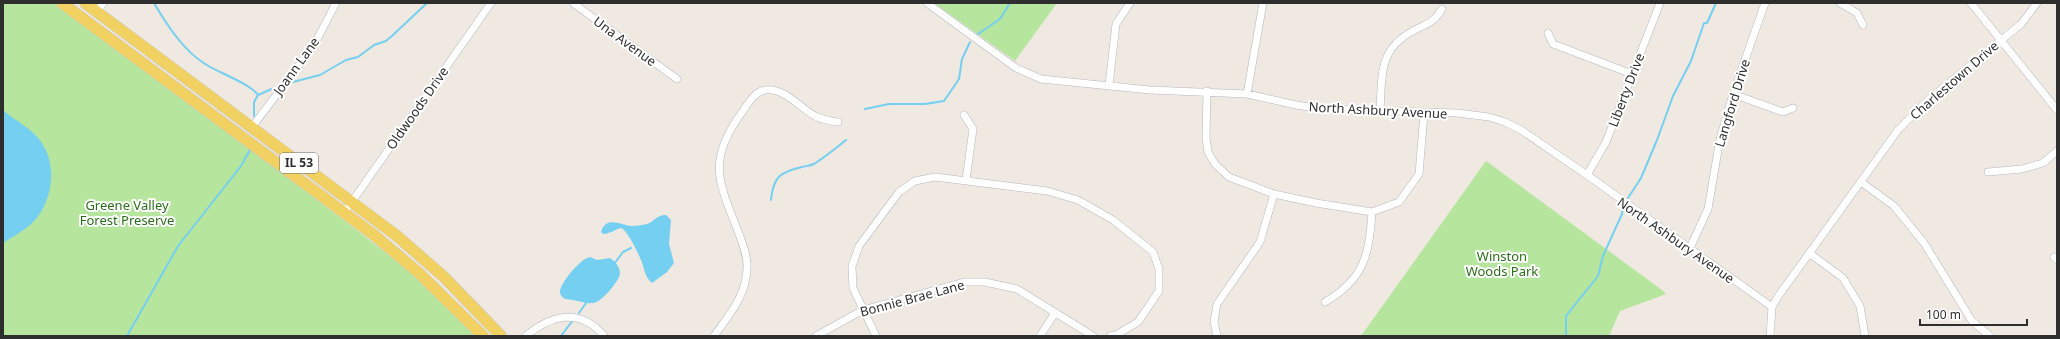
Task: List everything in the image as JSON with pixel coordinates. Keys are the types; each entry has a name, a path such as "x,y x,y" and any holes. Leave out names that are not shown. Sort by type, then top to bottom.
{"main road":[{"name":"IL 53","path":"62,3 344,213 419,273 483,336"},
{"name":"IL 53","path":"85,3 100,8 252,128 397,236 444,277 500,336"}],"street":[{"name":"Joann Lane","path":"252,128 313,47 336,3"},
{"name":"Oldwoods Drive","path":"344,213 491,3"},
{"name":"Una Avenue","path":"573,3 678,79"},
{"name":"North Ashbury Avenue","path":"927,3 1024,72 1056,81 1192,92 1207,91 1247,94 1310,107 1380,112 1457,113 1490,117 1505,122 1521,130 1587,175 1689,250 1772,307"},
{"path":"1109,85 1116,24 1130,3"},
{"path":"1247,94 1263,3"},
{"name":"Liberty Drive","path":"1587,175 1606,142 1660,3"},
{"name":"Langford Drive","path":"1689,250 1708,209 1720,139 1733,94 1765,3"},
{"path":"1840,3 1857,13 1864,25"},
{"path":"1971,3 2000,41 2057,110"},
{"name":"Charlestown Drive","path":"1809,253 1908,119 1927,101 2021,24 2037,3"},
{"path":"1380,112 1383,64 1389,52 1400,39 1434,21 1442,9"},
{"path":"1548,34 1553,44 1632,74"},
{"path":"714,336 740,300 744,290 748,267 742,244 719,177 720,155 727,136 755,95 765,90 781,92 821,119 838,122"},
{"path":"1207,91 1206,138 1208,152 1214,164 1228,177 1274,194 1316,203 1372,212 1399,202 1419,174 1424,113"},
{"path":"1733,94 1783,112 1793,108"},
{"path":"964,115 973,129 966,180"},
{"path":"1988,172 2022,169 2042,163 2057,151"},
{"path":"876,336 853,288 852,266 859,246 899,192 915,181 935,177 1047,191 1078,200 1113,220 1153,252 1159,269 1159,292 1138,322 1116,335 1110,336"},
{"path":"1861,182 1894,206 1924,243 1972,321 1990,336"},
{"path":"1217,336 1214,321 1217,304 1260,242 1274,194"},
{"path":"1326,302 1344,291 1362,265 1370,241 1372,212"},
{"path":"1770,336 1772,307 1809,253 1843,278 1860,306 1865,336"},
{"name":"Bonnie Brae Lane","path":"816,336 863,310 964,282 985,282 1017,289 1093,336"},
{"path":"1040,336 1055,313"},
{"path":"526,336 546,321 569,317 588,322 604,336"}],"green space":[{"name":"Greene Valley Forest Preserve","path":"3,3 56,3 362,234 416,277 476,336 3,336"},
{"path":"934,3 1057,3 1015,61"},
{"name":"Winston Woods Park","path":"1486,161 1666,294 1620,311 1609,336 1361,336"}],"water":[{"path":"3,110 28,129 41,142 47,152 51,174 48,197 37,218 29,226 3,243"},
{"path":"666,215 671,220 669,244 674,263 667,272 652,283 646,274 635,246 622,228 606,234 601,232 603,227 610,222 631,226 647,224 652,222 657,217"},
{"path":"590,257 597,260 610,258 614,261 620,271 619,277 605,296 596,302 586,303 565,299 560,293 563,283 577,266 586,258"}],"waterway":[{"path":"154,3 164,20 190,52 205,64 248,86 258,95"},
{"path":"289,83 320,75 346,60 358,57 374,45 386,41 427,3"},
{"path":"978,34 1000,19 1010,3"},
{"path":"1628,198 1641,178 1673,96 1691,61 1704,23 1707,23 1716,3"},
{"path":"865,109 889,104 925,104 944,101 959,79 962,59 970,42"},
{"path":"254,116 254,102 258,95 274,88"},
{"path":"771,200 774,186 779,177 788,171 814,164 846,140"},
{"path":"127,336 178,246 241,166 251,148"},
{"path":"1566,336 1566,316 1598,276 1603,256 1622,214 1623,208"},
{"path":"614,264 623,252 631,248"},
{"path":"579,313 588,300"},
{"path":"561,336 573,320"}]}
